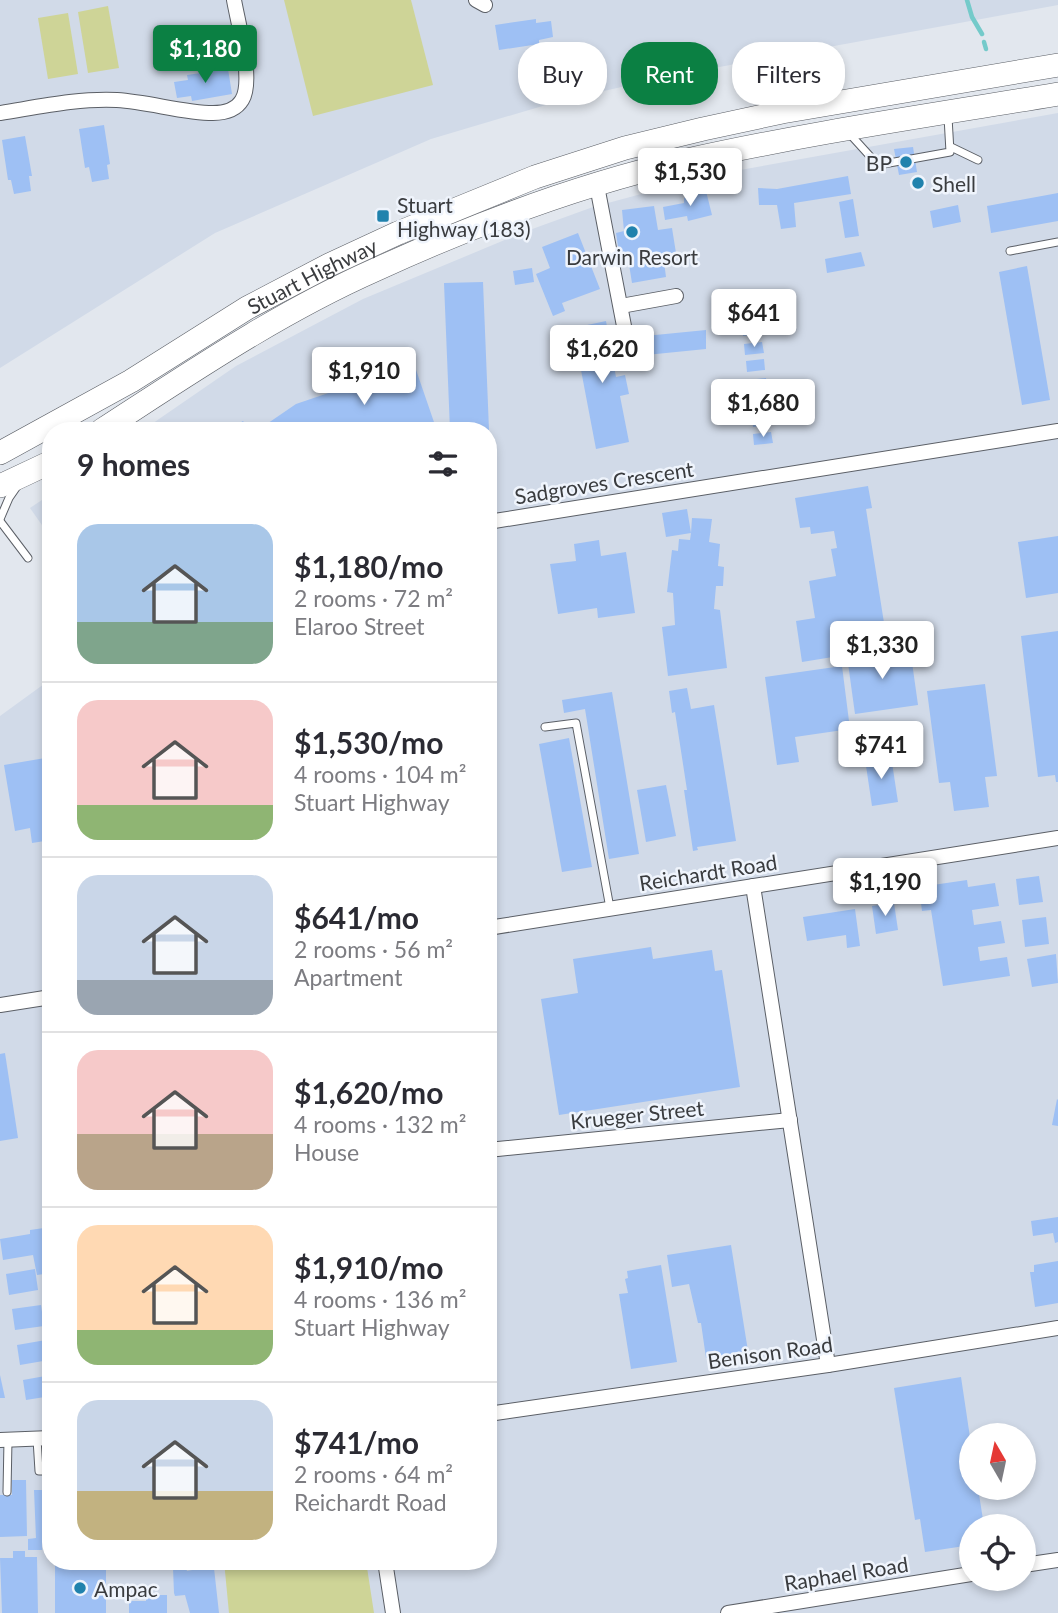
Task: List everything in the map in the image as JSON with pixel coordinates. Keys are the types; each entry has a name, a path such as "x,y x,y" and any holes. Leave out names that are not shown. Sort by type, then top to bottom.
{"highway":[{"name":"Stuart Highway","path":"845,102 1058,65"},
{"path":"980,79 999,83 1058,73"},
{"name":"Stuart Highway","path":"114,422 241,341 296,310 408,255 500,218 681,162 846,130 1058,94"},
{"path":"837,105 858,108 922,97 947,113"},
{"name":"Stuart Highway","path":"58,422 131,381 216,326 398,233 535,177 625,148 703,129 825,105"},
{"path":"285,289 296,310"},
{"name":"Stuart Highway","path":"0,453 42,431"},
{"path":"0,486 42,466"}],"street":[{"path":"0,113 94,100 132,101 212,113 231,109 243,99 246,88 234,0"},
{"path":"597,186 624,326"},
{"path":"621,306 676,296"},
{"name":"Sadgroves Crescent","path":"497,521 1058,431"},
{"name":"Reichardt Road","path":"497,927 1058,838"},
{"path":"753,886 828,1365"},
{"path":"0,1005 42,998"},
{"name":"Krueger Street","path":"497,1149 790,1120"},
{"name":"Benison Road","path":"497,1413 828,1365 1058,1328"},
{"path":"4,1439 42,1438"},
{"path":"1036,1563 1058,1560"},
{"path":"386,1570 393,1613"},
{"name":"Raphael Road","path":"728,1613 959,1576"}],"lane":[{"path":"846,130 878,165 950,152 947,113"},
{"path":"951,146 978,160"},
{"path":"1010,251 1058,242"},
{"path":"28,474 12,493 0,520 28,558"},
{"path":"545,727 576,723 610,909"},
{"path":"4,1439 7,1492"},
{"path":"42,1449 38,1471 42,1471"}],"shaded area":[{"path":"0,0 1058,0 1058,5 845,44 732,42 732,65 718,67 718,42 621,42 621,87 607,90 607,42 518,42 518,105 546,105 431,139 215,233 0,368"},
{"path":"1058,113 1058,1613 0,1613 0,716 42,686 42,1570 497,1570 497,422 155,422 236,366 363,299 524,232 593,207 712,175"},
{"path":"42,500 42,525 30,508"}],"green space":[{"path":"284,0 411,0 433,85 313,116"},
{"path":"108,6 119,68 88,73 78,12"},
{"path":"68,13 78,74 48,79 38,18"},
{"path":"225,1570 367,1570 374,1613 229,1613"}],"building":[{"path":"536,19 536,23 551,21 553,37 539,42 518,42 518,47 499,50 495,25"},
{"path":"228,69 232,94 192,101 191,96 177,98 174,82 188,80 187,75"},
{"path":"104,125 110,164 107,165 109,179 92,182 89,167 85,168 79,129"},
{"path":"25,136 32,176 29,176 31,191 14,194 11,180 8,180 2,140"},
{"path":"913,147 917,172 899,175 894,149"},
{"path":"848,176 851,194 794,203 796,227 781,229 777,205 759,205 758,188 777,189"},
{"path":"706,191 712,215 688,221 687,216 665,220 663,207 684,203 684,198"},
{"path":"1058,193 1058,221 991,233 987,206"},
{"path":"853,199 859,236 845,238 839,202"},
{"path":"958,205 961,222 933,228 930,211"},
{"path":"654,206 658,230 672,228 676,253 663,254 666,277 632,283 627,252 619,253 616,233 624,231 622,210"},
{"path":"578,233 600,289 562,303 565,311 553,316 536,274 550,268 542,247"},
{"path":"861,252 865,266 827,273 825,259"},
{"path":"1027,266 1050,400 1022,405 999,272"},
{"path":"532,268 534,282 515,285 513,271"},
{"path":"483,282 489,422 450,422 444,283"},
{"path":"760,307 761,317 743,320 741,309"},
{"path":"606,321 616,377 625,375 629,394 620,396 629,442 596,449 573,328"},
{"path":"760,323 762,334 743,336 742,325"},
{"path":"706,330 706,349 636,356 635,337"},
{"path":"762,342 764,353 745,355 744,344"},
{"path":"764,359 765,370 747,372 746,361"},
{"path":"414,364 434,422 270,422 296,404"},
{"path":"766,378 767,389 749,391 747,380"},
{"path":"768,396 769,407 751,410 750,399"},
{"path":"770,414 771,425 753,427 752,416"},
{"path":"771,432 773,443 754,445 753,434"},
{"path":"868,486 872,508 866,509 888,648 802,662 796,621 815,618 809,581 836,576 831,549 837,548 834,531 811,534 810,527 800,528 795,498"},
{"path":"687,509 691,533 666,537 662,513"},
{"path":"692,518 712,519 709,542 720,544 718,566 724,567 723,586 716,586 714,609 720,610 727,668 668,676 662,627 675,625 673,593 667,592 672,550 678,551 679,539 690,540"},
{"path":"1058,536 1058,593 1026,598 1018,542"},
{"path":"599,540 601,556 626,552 635,613 598,618 597,608 558,614 550,564 576,561 574,544"},
{"path":"1058,631 1056,782 1055,775 1038,777 1021,636"},
{"path":"910,648 918,705 855,714 847,656"},
{"path":"842,666 850,729 795,737 799,762 777,765 765,677"},
{"path":"985,684 997,776 985,777 989,807 954,811 950,782 939,783 927,691"},
{"path":"687,688 691,709 714,705 736,841 697,847 698,850 693,851 684,790 687,790 675,712 672,713 669,691"},
{"path":"612,692 639,854 609,859 585,709 564,713 562,700"},
{"path":"569,738 592,867 562,872 539,744"},
{"path":"891,756 898,802 872,806 865,759"},
{"path":"42,759 42,841 32,843 30,828 15,831 4,765"},
{"path":"666,785 676,836 646,842 637,790"},
{"path":"1039,876 1043,902 1019,905 1016,879"},
{"path":"967,880 968,887 995,883 999,906 972,910 974,925 1001,921 1005,943 978,947 980,961 1007,957 1010,976 943,986 931,910 922,911 919,887"},
{"path":"894,903 898,930 876,934 872,906"},
{"path":"855,909 860,946 847,948 846,935 807,941 803,917"},
{"path":"1046,917 1049,944 1025,947 1022,920"},
{"path":"651,947 653,959 712,950 715,971 722,970 740,1087 559,1115 541,999 578,993 573,959"},
{"path":"1056,954 1058,983 1032,987 1027,959"},
{"path":"5,1053 18,1138 0,1141 0,1054"},
{"path":"1058,1100 1058,1126 1052,1125"},
{"path":"1058,1217 1058,1242 1055,1243 1053,1233 1033,1236 1031,1221"},
{"path":"42,1228 42,1274 37,1275 33,1255 3,1260 0,1239 30,1234 30,1230"},
{"path":"731,1245 748,1351 706,1358 701,1323 698,1323 689,1284 672,1287 667,1255"},
{"path":"1058,1261 1058,1303 1035,1307 1030,1272 1034,1272 1034,1265"},
{"path":"661,1265 677,1362 631,1369 619,1294 628,1293 625,1279 628,1278 627,1271"},
{"path":"35,1269 38,1290 9,1295 6,1274"},
{"path":"41,1305 42,1326 15,1330 12,1309"},
{"path":"42,1341 42,1361 20,1365 17,1345"},
{"path":"0,1375 5,1398 0,1398"},
{"path":"42,1377 42,1397 26,1400 23,1380"},
{"path":"961,1377 968,1423 959,1423 959,1500 980,1500 982,1514 959,1514 959,1547 925,1552 920,1519 915,1520 894,1388"},
{"path":"12,1480 26,1480 27,1536 0,1537 0,1495 12,1495"},
{"path":"34,1490 42,1490 42,1550 28,1550 28,1539 36,1538"},
{"path":"13,1551 25,1551 25,1557 37,1557 38,1613 2,1613 0,1558 13,1558"},
{"name":"Ampac","path":"55,1570 106,1570 106,1613 55,1613"},
{"path":"173,1570 214,1570 219,1613 190,1613 185,1595 175,1596"},
{"path":"146,1595 167,1595 167,1613 129,1613 129,1601 146,1601"}],"waterway":[{"path":"967,0 972,17 982,34"},
{"path":"984,42 986,49"}],"place":[{"name":"BP","path":"906,162"},
{"name":"Shell","path":"918,183"},
{"name":"Stuart Highway (183)","path":"383,216"},
{"name":"Darwin Resort","path":"632,232"},
{"name":"Ampac","path":"80,1588"}]}
